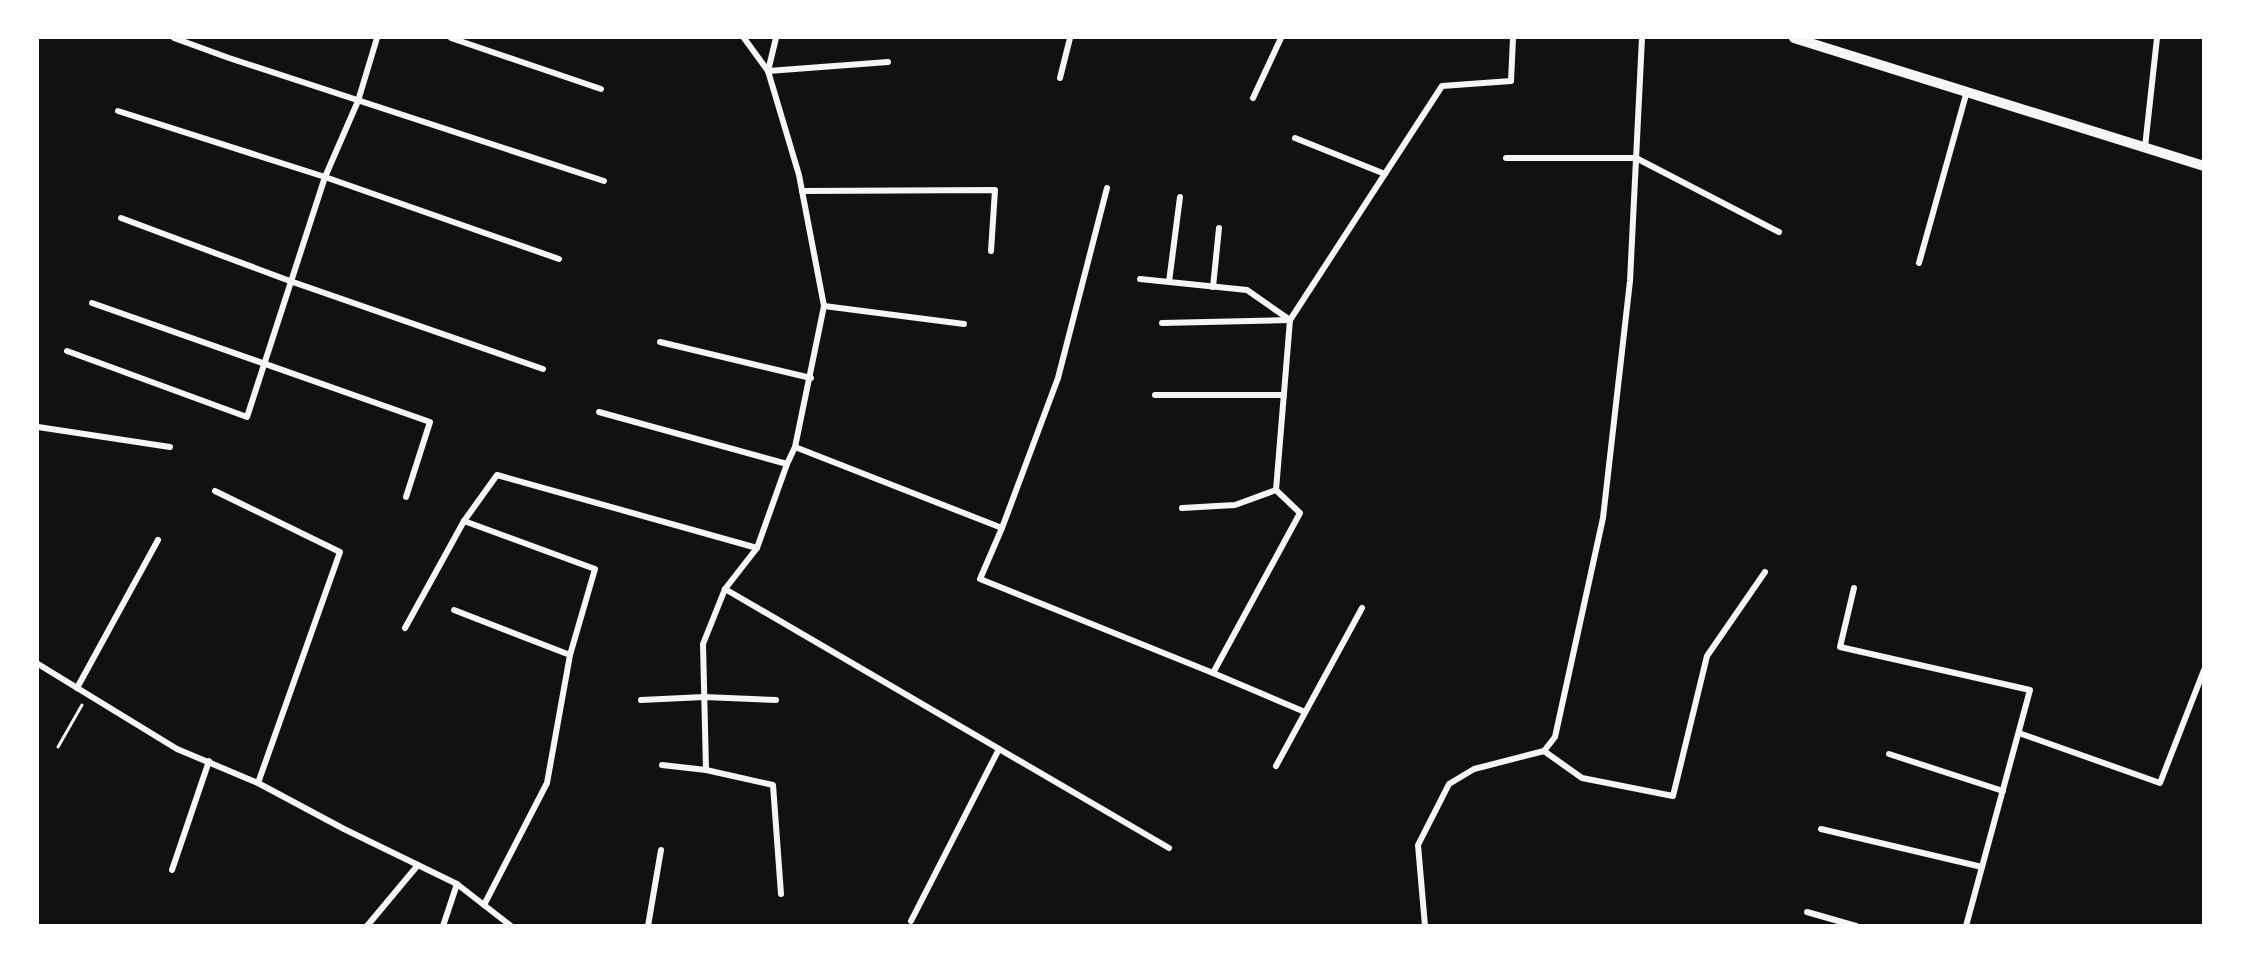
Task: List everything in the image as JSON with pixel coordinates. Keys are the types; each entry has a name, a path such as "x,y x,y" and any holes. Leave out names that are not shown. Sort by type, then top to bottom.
{"street":[{"path":"174,38 604,181"},
{"path":"67,351 247,417 325,177 358,101 377,38"},
{"path":"451,38 601,89"},
{"path":"706,770 702,644 724,589 756,548 795,447 824,306 799,175 768,71 744,38"},
{"path":"768,71 776,38"},
{"path":"1060,78 1070,38"},
{"path":"1253,98 1281,38"},
{"path":"1276,490 1290,320 1442,86 1511,81 1513,38"},
{"path":"1425,926 1418,845 1449,784 1474,769 1544,751 1555,737 1604,518 1630,281 1642,38"},
{"path":"1797,38 2204,166"},
{"path":"2145,147 2157,38"},
{"path":"768,71 888,62"},
{"path":"1919,263 1966,91"},
{"path":"118,111 325,177 559,259"},
{"path":"1295,138 1385,174"},
{"path":"1506,158 1636,158 1779,232"},
{"path":"1107,188 1058,378 1002,528 980,579 1305,712"},
{"path":"802,191 995,190 991,251"},
{"path":"1169,282 1180,197"},
{"path":"121,218 290,281 543,369"},
{"path":"1212,287 1219,228"},
{"path":"1140,279 1247,290 1290,320"},
{"path":"92,303 430,422 406,497"},
{"path":"824,306 964,324"},
{"path":"1162,323 1290,320"},
{"path":"660,342 811,378"},
{"path":"1155,395 1284,395"},
{"path":"598,412 787,464"},
{"path":"38,427 170,447"},
{"path":"795,447 1002,528"},
{"path":"405,628 464,521 497,475 756,548"},
{"path":"1213,673 1300,513 1276,490"},
{"path":"1182,508 1235,505 1276,490"},
{"path":"215,491 340,552 258,783"},
{"path":"464,521 595,569 570,655 547,783 484,905"},
{"path":"78,688 158,540"},
{"path":"1544,751 1582,778 1673,796 1707,656 1765,572"},
{"path":"1854,588 1840,647 2030,690 1966,926"},
{"path":"724,589 1168,848"},
{"path":"1276,766 1362,608"},
{"path":"454,610 570,655"},
{"path":"38,664 177,749 258,783 457,884 511,926"},
{"path":"2019,734 2160,783 2204,670"},
{"path":"641,700 704,697 776,700"},
{"path":"911,921 999,749"},
{"path":"1889,754 2003,791"},
{"path":"172,870 209,761"},
{"path":"662,765 706,770 773,784 781,894"},
{"path":"1821,828 1982,867"},
{"path":"648,926 662,850"},
{"path":"367,926 418,865"},
{"path":"442,926 457,884"},
{"path":"1807,912 1856,926"}],"path":[{"path":"58,747 89,694"}]}
